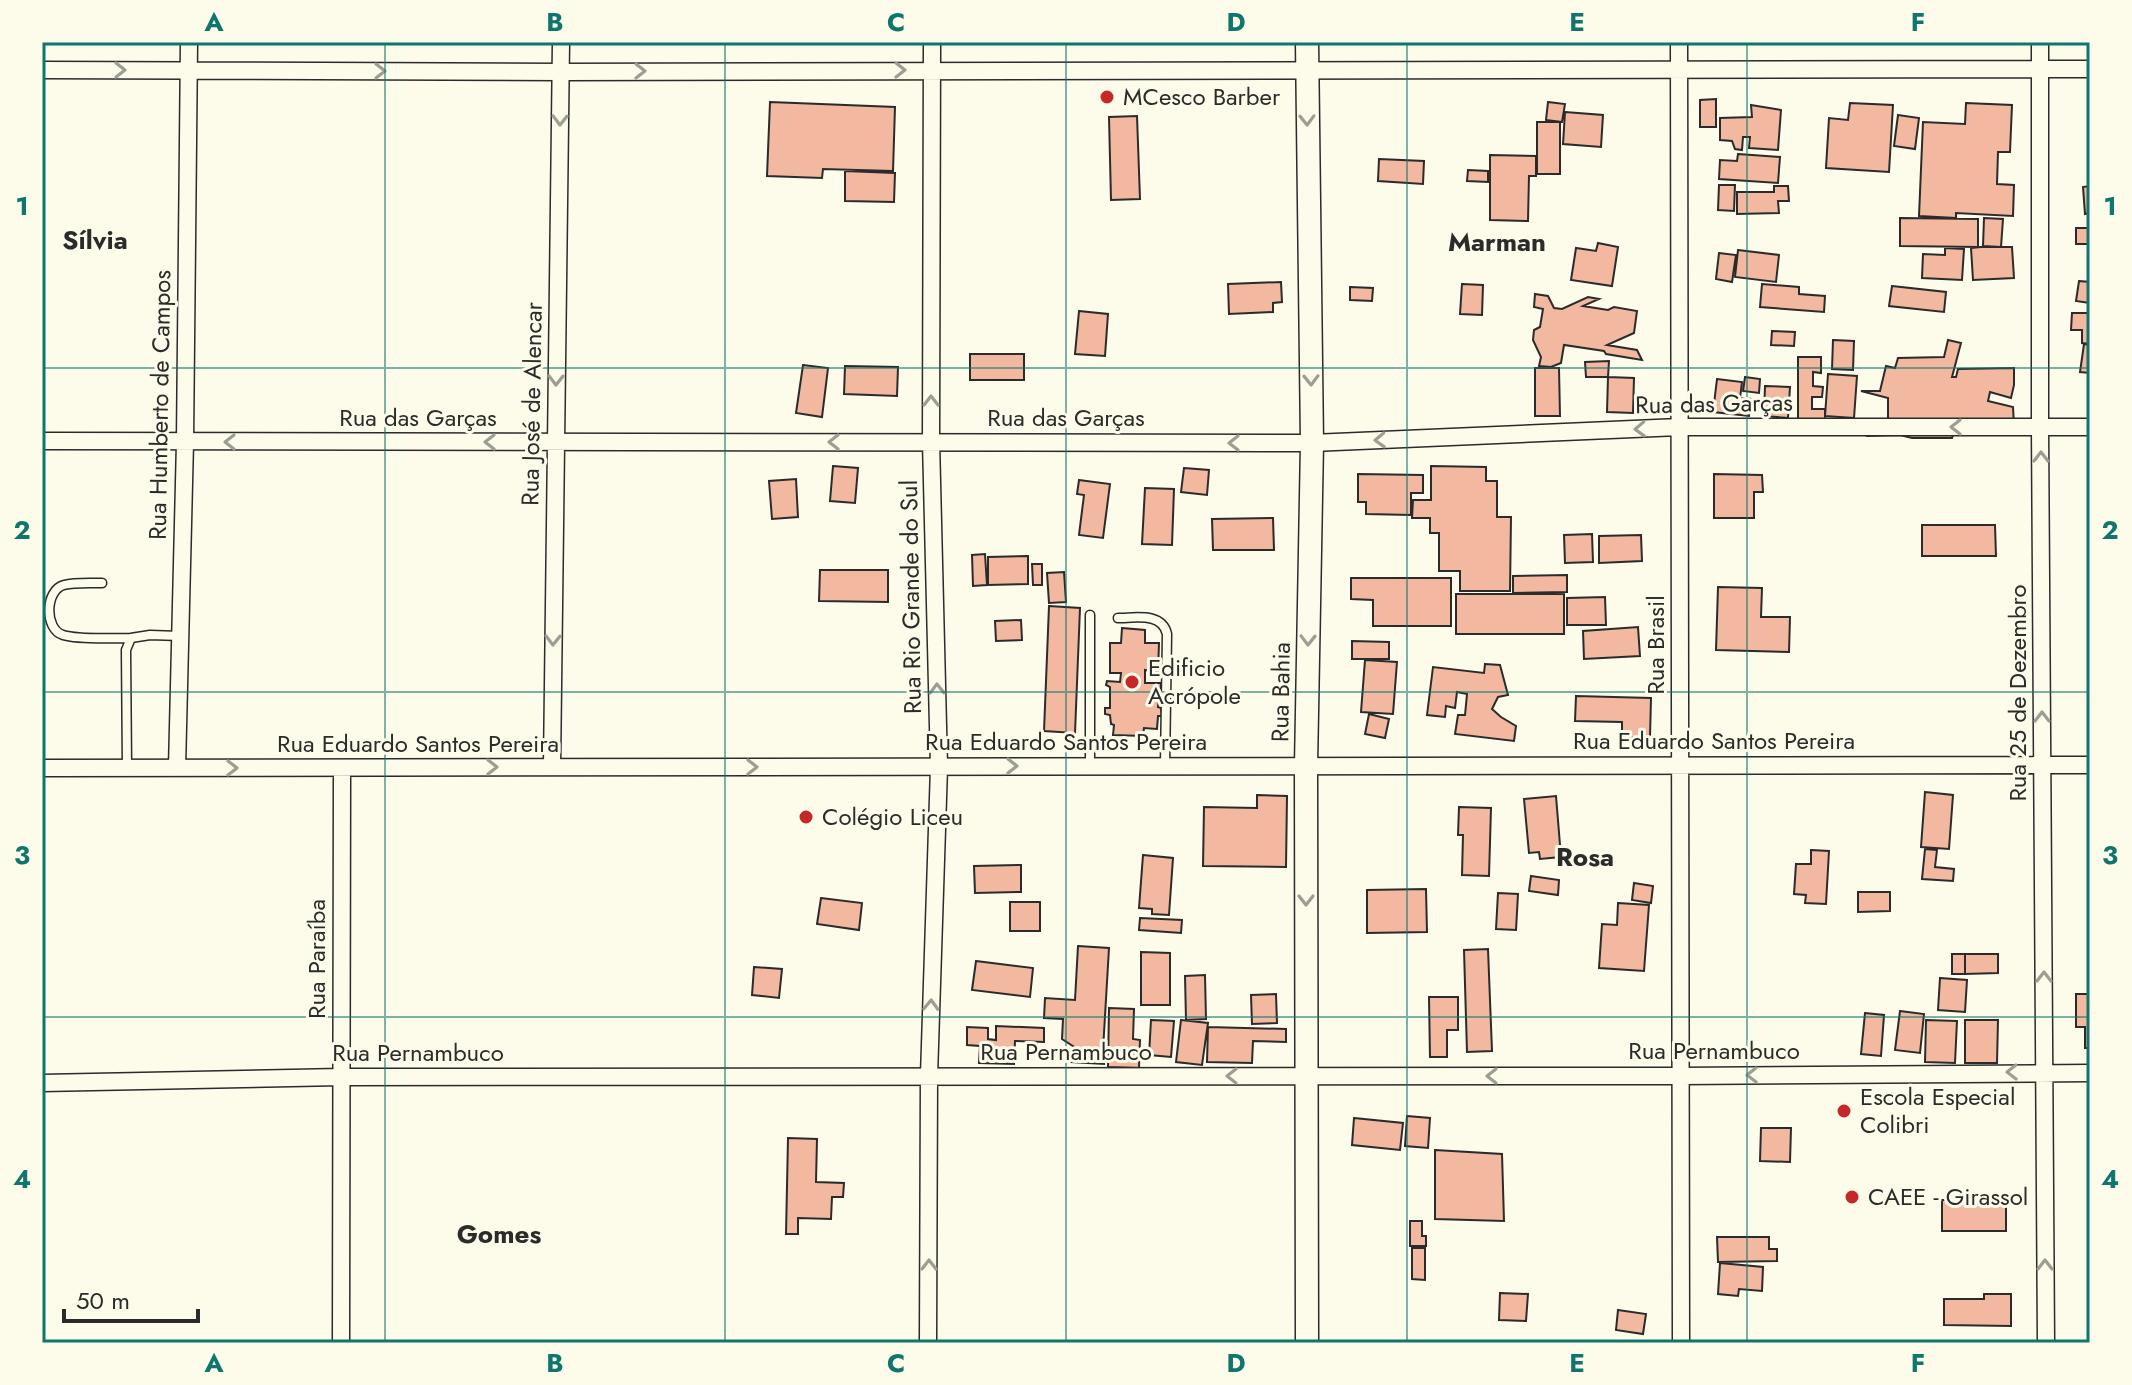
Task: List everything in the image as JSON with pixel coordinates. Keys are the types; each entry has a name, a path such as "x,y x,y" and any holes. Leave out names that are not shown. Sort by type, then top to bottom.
{"main road":[{"name":"Rua Bahia","path":"1307,42 1312,443 1306,766 1307,1343"}],"street":[{"name":"Rua Humberto de Campos","path":"177,768 185,442 189,42"},
{"name":"Rua José de Alencar","path":"552,767 561,42"},
{"name":"Rua Rio Grande do Sul","path":"928,1343 929,1076 939,767 931,441 932,42"},
{"name":"Rua Brasil","path":"1679,42 1681,1343"},
{"name":"Rua 25 de Dezembro","path":"2040,42 2046,1343"},
{"path":"42,70 2090,69"},
{"name":"Rua das Garças","path":"42,441 1312,443 1679,427 2090,427"},
{"name":"Rua Eduardo Santos Pereira","path":"42,768 2090,765"},
{"name":"Rua Paraíba","path":"341,1343 342,768"},
{"name":"Rua Pernambuco","path":"42,1083 341,1077 2090,1073"}],"lane":[{"path":"102,583 64,585 56,589 51,596 50,623 54,630 73,637 180,636"},
{"path":"1090,615 1090,766"},
{"path":"1118,618 1159,620 1165,626 1165,766"},
{"path":"127,768 126,650 131,638"}],"building":[{"path":"1716,99 1716,127 1700,127 1700,100"},
{"path":"770,102 895,107 893,171 823,169 822,178 767,176"},
{"path":"1548,102 1565,104 1562,122 1546,120"},
{"path":"1850,103 1893,105 1889,172 1826,168 1829,118 1848,120"},
{"path":"1966,103 2012,105 2010,152 1998,152 1997,184 2014,185 2013,216 1956,213 1956,218 1919,216 1923,122 1965,124"},
{"path":"1751,105 1781,110 1778,150 1749,148 1750,137 1743,137 1742,150 1735,149 1732,141 1720,140 1720,118 1752,117"},
{"path":"1565,112 1603,115 1601,147 1563,144"},
{"path":"1898,115 1919,118 1915,149 1894,146"},
{"path":"1137,116 1140,199 1111,200 1109,117"},
{"path":"1537,122 1560,122 1560,174 1537,174"},
{"path":"1738,154 1780,157 1778,183 1719,179 1720,160 1737,161"},
{"path":"1490,155 1536,156 1536,176 1529,176 1528,221 1490,220"},
{"path":"1379,159 1424,161 1423,184 1378,181"},
{"path":"1468,170 1488,171 1488,182 1467,181"},
{"path":"845,171 895,173 894,202 845,201"},
{"path":"1719,185 1735,185 1734,211 1718,210"},
{"path":"1774,186 1788,186 1789,201 1778,201 1779,213 1737,214 1737,192 1774,192"},
{"path":"2090,186 2090,213 2085,214 2083,187"},
{"path":"1900,218 1978,219 1978,247 1900,246"},
{"path":"1984,218 2003,219 2001,247 1983,246"},
{"path":"2076,228 2090,228 2090,244 2076,244"},
{"path":"1598,243 1618,247 1612,286 1571,280 1576,248 1596,251"},
{"path":"2012,247 2014,278 1973,280 1971,248"},
{"path":"1945,248 1964,249 1962,280 1922,278 1923,254 1945,255"},
{"path":"1738,250 1779,255 1776,282 1735,277"},
{"path":"1719,253 1736,255 1732,282 1716,279"},
{"path":"2079,281 2090,282 2090,303 2076,301"},
{"path":"1281,282 1282,302 1273,303 1273,312 1229,314 1228,284"},
{"path":"1462,284 1483,285 1482,315 1460,314"},
{"path":"1762,284 1799,287 1799,294 1825,296 1824,312 1760,307"},
{"path":"1892,286 1946,292 1944,312 1889,306"},
{"path":"1350,287 1373,288 1372,301 1350,300"},
{"path":"1535,294 1548,296 1554,308 1562,309 1588,297 1599,299 1583,306 1637,311 1634,333 1607,345 1637,350 1642,360 1564,345 1561,363 1551,367 1539,366 1541,357 1533,340 1534,330 1540,327 1543,309 1534,307"},
{"path":"1079,311 1108,314 1105,356 1075,354"},
{"path":"2072,313 2090,313 2090,344 2082,343 2082,330 2071,330"},
{"path":"1772,331 1795,332 1794,346 1771,345"},
{"path":"1833,340 1854,341 1853,370 1832,369"},
{"path":"1948,340 1961,343 1952,377 1956,377 1958,369 2014,368 2011,398 1990,392 1988,401 2013,407 2014,425 1955,428 1952,438 1867,436 1867,420 1888,420 1888,398 1861,391 1880,391 1886,366 1895,368 1898,358 1944,357"},
{"path":"2084,344 2090,345 2090,373 2080,372"},
{"path":"970,354 1024,354 1024,380 970,380"},
{"path":"1798,357 1821,357 1821,373 1813,372 1813,386 1823,387 1822,397 1812,397 1812,409 1825,409 1825,425 1798,425"},
{"path":"1609,361 1608,377 1586,377 1585,362"},
{"path":"803,365 828,368 822,417 796,413"},
{"path":"845,366 898,367 897,396 844,394"},
{"path":"1535,368 1559,368 1560,416 1535,416"},
{"path":"1828,374 1857,376 1854,418 1825,416"},
{"path":"1608,377 1634,378 1633,413 1607,412"},
{"path":"1745,377 1760,379 1759,393 1743,391"},
{"path":"1717,379 1742,382 1740,398 1751,399 1749,416 1713,412"},
{"path":"1765,386 1790,387 1788,418 1764,416"},
{"path":"833,466 858,468 855,503 830,501"},
{"path":"1431,466 1486,467 1486,481 1497,481 1497,517 1511,517 1510,591 1460,591 1460,571 1439,571 1439,533 1430,533 1430,518 1412,518 1413,500 1431,500"},
{"path":"1184,468 1209,470 1207,495 1181,492"},
{"path":"1358,474 1423,475 1423,493 1411,493 1411,515 1366,514 1366,502 1358,502"},
{"path":"1714,474 1762,475 1763,492 1754,492 1754,518 1714,518"},
{"path":"796,479 798,517 772,519 769,481"},
{"path":"1079,480 1110,484 1103,538 1079,535 1084,495 1077,494"},
{"path":"1145,488 1174,489 1172,545 1142,544"},
{"path":"1273,518 1274,550 1213,550 1212,519"},
{"path":"1922,525 1995,525 1996,556 1922,556"},
{"path":"1592,534 1593,562 1565,563 1564,535"},
{"path":"1641,535 1642,561 1599,563 1599,536"},
{"path":"985,554 987,585 973,586 972,555"},
{"path":"1028,556 1028,584 988,585 988,557"},
{"path":"1032,564 1042,564 1042,585 1033,585"},
{"path":"820,570 888,570 888,602 819,601"},
{"path":"1064,572 1066,602 1049,603 1047,573"},
{"path":"1567,575 1567,592 1513,593 1513,576"},
{"path":"1351,578 1451,578 1451,626 1373,626 1373,600 1351,599"},
{"path":"1718,587 1762,588 1761,617 1790,617 1789,652 1716,650"},
{"path":"1456,594 1564,594 1564,634 1456,634"},
{"path":"1605,597 1606,625 1567,625 1567,598"},
{"path":"1049,606 1080,608 1075,733 1044,731"},
{"path":"1021,620 1022,640 996,641 995,621"},
{"path":"1638,627 1640,656 1584,659 1583,631"},
{"name":"Edificio Acrópole","path":"1122,628 1145,630 1145,643 1159,643 1158,672 1145,670 1145,683 1161,683 1158,707 1162,716 1158,716 1157,729 1144,728 1143,736 1113,735 1114,725 1111,724 1110,715 1105,714 1105,708 1110,708 1107,681 1120,682 1121,673 1110,673 1110,643 1121,643"},
{"path":"1352,641 1389,642 1389,659 1352,659"},
{"path":"1365,660 1397,662 1393,714 1361,712"},
{"path":"1485,664 1500,665 1508,695 1498,697 1492,709 1516,726 1514,741 1455,734 1458,715 1465,715 1467,694 1457,692 1455,708 1446,706 1445,717 1427,715 1433,667 1484,673"},
{"path":"1576,696 1651,698 1650,737 1622,737 1622,722 1575,721"},
{"path":"1369,714 1389,719 1385,738 1365,734"},
{"path":"1925,792 1953,795 1949,849 1921,847"},
{"path":"1257,795 1287,796 1286,867 1203,866 1204,807 1257,808"},
{"path":"1556,796 1561,857 1540,859 1539,852 1529,853 1524,799"},
{"path":"1459,807 1491,808 1489,876 1462,875 1463,835 1458,835"},
{"path":"1925,849 1937,850 1935,867 1954,869 1953,881 1922,879"},
{"path":"1811,850 1829,851 1826,904 1805,903 1806,895 1794,894 1796,864 1811,864"},
{"path":"1143,855 1173,858 1169,915 1152,914 1152,909 1139,908"},
{"path":"1021,865 1021,892 975,893 974,866"},
{"path":"1531,876 1559,880 1558,895 1529,891"},
{"path":"1634,883 1653,886 1651,903 1632,900"},
{"path":"1426,889 1427,932 1367,933 1367,890"},
{"path":"1858,892 1890,892 1890,911 1858,912"},
{"path":"1498,893 1518,894 1516,930 1496,929"},
{"path":"821,898 862,903 859,930 817,924"},
{"path":"1010,902 1040,902 1040,931 1010,931"},
{"path":"1618,903 1649,905 1644,971 1599,968 1602,924 1617,925"},
{"path":"1140,918 1182,920 1181,933 1139,930"},
{"path":"1078,946 1109,948 1103,1050 1076,1048 1062,1039 1063,1019 1044,1018 1045,998 1075,1000"},
{"path":"1488,949 1492,1051 1467,1052 1464,950"},
{"path":"1141,952 1170,953 1170,1005 1141,1005"},
{"path":"1952,954 1965,954 1965,974 1952,974"},
{"path":"1965,954 1998,954 1998,973 1965,974"},
{"path":"976,961 1033,968 1030,997 972,990"},
{"path":"754,967 782,969 779,998 752,995"},
{"path":"1205,975 1206,1019 1186,1020 1185,976"},
{"path":"1940,978 1967,980 1965,1012 1938,1010"},
{"path":"1276,994 1277,1023 1252,1024 1251,995"},
{"path":"2076,994 2090,994 2090,1048 2085,1048 2085,1027 2076,1027"},
{"path":"1429,997 1458,997 1458,1030 1447,1030 1447,1057 1430,1057"},
{"path":"1109,1008 1134,1009 1133,1039 1140,1040 1139,1068 1108,1067"},
{"path":"1900,1011 1924,1014 1920,1053 1895,1050"},
{"path":"1865,1013 1884,1015 1881,1056 1861,1054"},
{"path":"1151,1020 1174,1021 1171,1057 1149,1055"},
{"path":"1181,1020 1208,1023 1202,1065 1176,1062"},
{"path":"1926,1020 1957,1021 1955,1063 1925,1062"},
{"path":"1965,1020 1998,1020 1997,1063 1965,1063"},
{"path":"996,1026 1044,1028 1044,1042 1015,1041 1014,1064 979,1063 980,1046 967,1045 967,1027 988,1028 988,1039 996,1040"},
{"path":"1208,1027 1286,1029 1286,1042 1253,1041 1252,1063 1207,1062"},
{"path":"1069,1051 1104,1054 1104,1064 1071,1062"},
{"path":"1407,1116 1430,1118 1428,1148 1405,1146"},
{"path":"1354,1118 1403,1123 1400,1150 1352,1145"},
{"path":"1761,1128 1791,1128 1790,1162 1760,1161"},
{"path":"788,1138 817,1139 816,1182 844,1183 843,1197 832,1197 831,1219 798,1218 798,1234 786,1234"},
{"path":"1435,1150 1502,1154 1504,1221 1435,1219"},
{"path":"2006,1198 2006,1231 1942,1231 1942,1200"},
{"path":"1410,1221 1422,1221 1426,1246 1410,1246"},
{"path":"1717,1237 1769,1237 1769,1249 1777,1249 1777,1261 1718,1262"},
{"path":"1412,1248 1425,1248 1425,1280 1412,1279"},
{"path":"1720,1263 1763,1267 1762,1291 1739,1289 1738,1296 1718,1294"},
{"path":"1500,1293 1528,1294 1526,1321 1499,1320"},
{"path":"1984,1294 2011,1294 2011,1326 1944,1325 1944,1299 1984,1299"},
{"path":"1618,1310 1646,1314 1643,1334 1616,1330"}],"place":[{"name":"MCesco Barber","path":"1107,97"},
{"name":"Edificio Acrópole","path":"1132,682"},
{"name":"Colégio Liceu","path":"806,817"},
{"name":"Escola Especial Colibri","path":"1844,1111"},
{"name":"CAEE - Girassol","path":"1852,1197"}],"district":[{"name":"Sílvia","path":"95,240"},
{"name":"Marman","path":"1497,242"},
{"name":"Rosa","path":"1585,857"},
{"name":"Gomes","path":"499,1234"}]}
